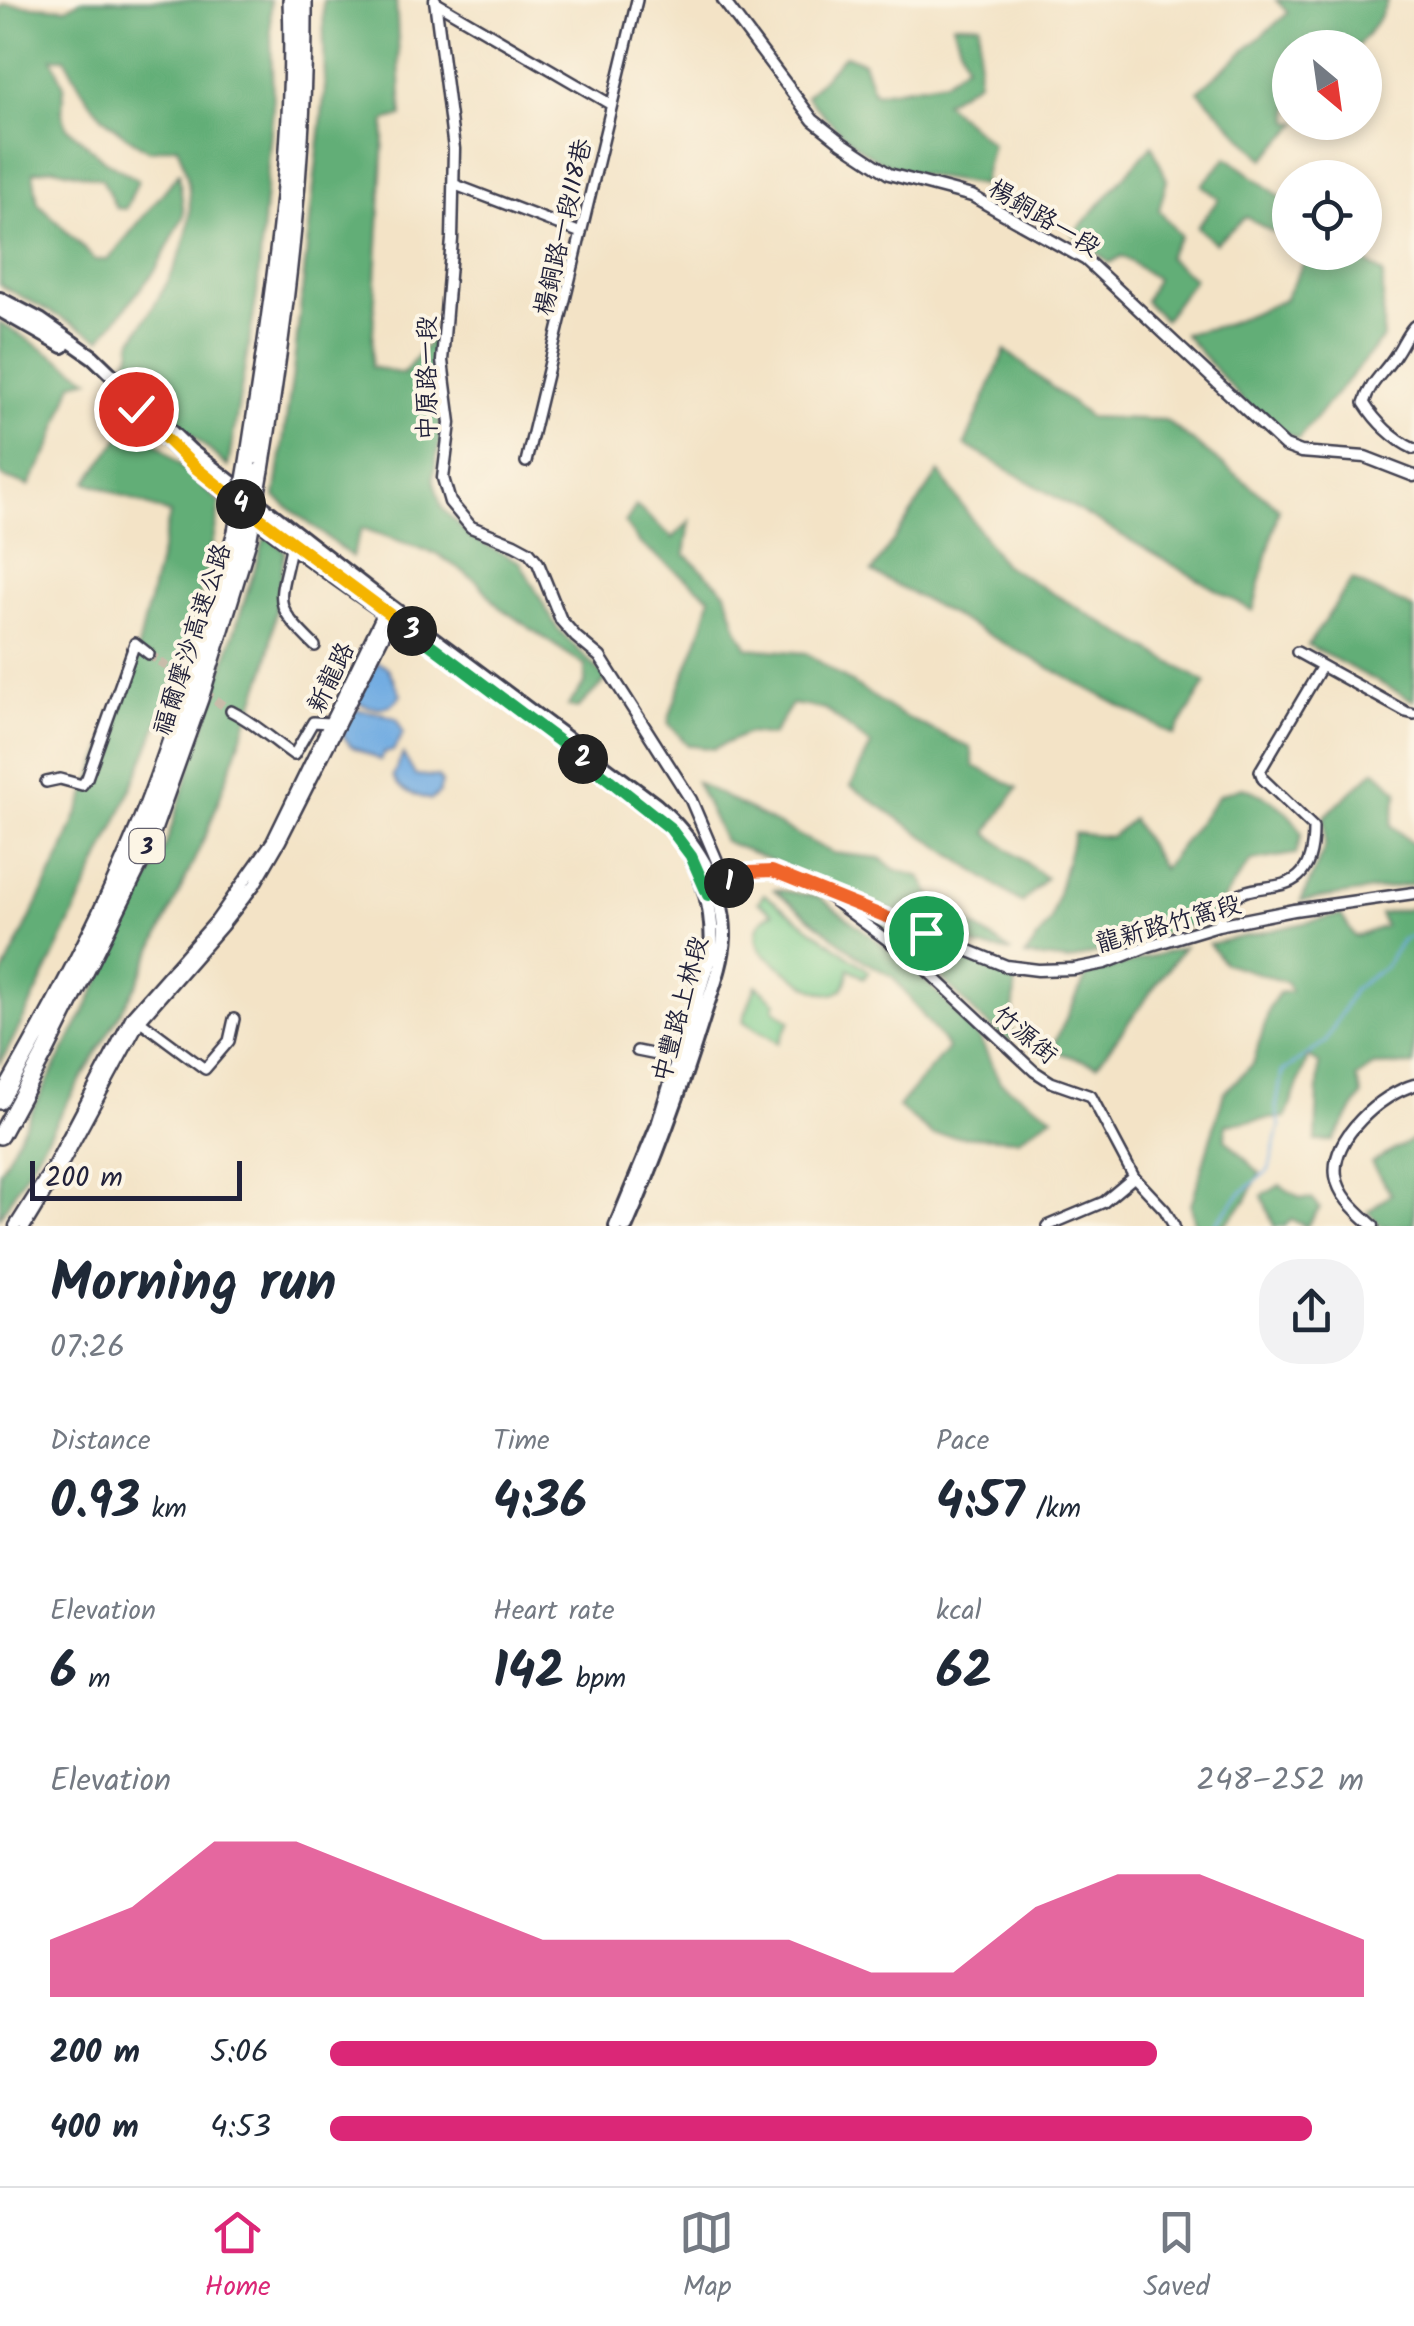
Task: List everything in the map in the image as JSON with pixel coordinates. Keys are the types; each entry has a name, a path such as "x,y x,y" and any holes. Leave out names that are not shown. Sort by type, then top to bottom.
{"highway":[{"name":"福爾摩沙高速公路","path":"255,466 279,248 291,0"},
{"name":"福爾摩沙高速公路","path":"0,1136 144,855 200,700 243,534 295,224 305,83 304,0"},
{"name":"福爾摩沙高速公路","path":"0,1102 47,1019 130,850 243,534"}],"main road":[{"name":"中豐路上林段","path":"0,299 40,320 93,357 191,451 389,612"},
{"name":"中豐路上林段","path":"0,310 85,362 196,468 292,543 678,824 704,864 724,936 677,1101 626,1226"},
{"name":"中豐路上林段","path":"616,1226 658,1125 710,952 712,893"}],"street":[{"name":"楊銅路一段118巷","path":"526,462 637,0"},
{"name":"楊銅路一段","path":"723,0 814,120 866,162 889,174 972,196 1086,260 1285,446 1301,452 1365,457 1414,476"},
{"path":"435,1 610,104"},
{"name":"中原路一段","path":"435,1 454,149 452,239 442,361 450,424 443,478 450,502 471,527 529,552 538,563 561,620 600,657 691,800 720,868 712,893"},
{"path":"453,184 580,233"},
{"path":"1414,326 1368,388 1364,404 1402,444 1414,449"},
{"path":"292,543 281,608 315,646"},
{"name":"新龍路","path":"16,1226 136,1018 216,921 272,842 329,723 389,612"},
{"name":"新龍路","path":"25,1226 86,1122 136,1018 222,926 255,884 280,841 389,612"},
{"path":"46,782 60,779 82,784 87,778 136,644 150,654"},
{"path":"1297,652 1414,714"},
{"path":"1218,925 1228,903 1240,894 1299,877 1308,860 1313,828 1263,779 1260,771 1322,666"},
{"path":"231,710 258,724 270,739 294,755 313,722 329,723"},
{"name":"龍新路竹窩段","path":"712,893 736,878 772,871 1006,966 1038,970 1074,970 1105,963 1218,925 1414,893"},
{"name":"竹源街","path":"823,892 922,966 1034,1071 1090,1096 1134,1177 1165,1210 1174,1226"},
{"path":"136,1018 205,1069 229,1041 234,1019"},
{"path":"636,1051 678,1060"},
{"path":"1373,1226 1342,1194 1336,1178 1336,1161 1344,1142 1378,1103 1395,1090 1414,1085"},
{"path":"1046,1226 1104,1202 1134,1177"}],"green space":[{"path":"80,0 270,0 273,107 257,295 228,467 119,370 182,249 190,200 177,146 149,151 119,131 89,101 65,58 52,58 64,86 62,112 67,127 104,160 138,180 126,209 116,208 102,179 54,168 33,172 38,203 95,260 108,260 179,173 184,215 157,268 101,339 0,285 0,8 5,4 66,8"},
{"path":"323,0 396,0 402,116 385,121 371,367 403,374 433,337 441,435 433,478 442,508 470,537 520,562 557,628 607,679 578,708 568,706 585,683 585,666 499,607 477,581 437,554 362,528 352,557 275,497 325,88"},
{"path":"1276,0 1388,0 1370,30 1272,30 1272,140 1282,140 1264,159 1198,91 1288,13"},
{"path":"953,24 980,24 978,81 944,102 992,144 982,185 914,173 876,159 848,139 806,96 845,55 863,62 874,93 945,81 966,64"},
{"path":"1152,145 1167,180 1159,210 1180,236 1167,257 1194,279 1164,320 1145,301 1156,279 1122,256 1109,263 1073,234"},
{"path":"1227,157 1272,191 1272,232 1246,217 1215,243 1197,227 1219,199 1202,185"},
{"path":"1300,270 1377,270 1383,274 1383,338 1298,439 1262,422 1184,334 1224,325 1284,300"},
{"path":"0,322 90,379 73,383 50,448 29,486 3,477 0,471"},
{"path":"1005,350 1089,417 1165,420 1279,508 1253,611 965,445"},
{"path":"133,420 220,503 211,552 185,648 151,742 69,925 0,1064 0,980 61,855 128,689 170,514 87,482"},
{"path":"939,472 1003,564 1206,683 1174,735 872,572"},
{"path":"636,506 673,538 690,521 685,554 726,592 748,648 806,653 901,715 971,748 974,766 1018,788 987,833 1046,878 1022,903 851,786 871,745 825,709 792,704 772,736 748,733 713,749 688,745 668,723 710,597 638,542 625,523"},
{"path":"266,534 285,551 267,666 208,830 136,986 0,1217 0,1171 87,1007 165,847"},
{"path":"1352,580 1414,609 1414,701 1308,645"},
{"path":"1375,770 1398,791 1391,825 1414,845 1414,884 1301,901 1325,847 1324,817"},
{"path":"696,782 833,853 880,858 894,869 921,877 933,898 1012,952 979,947 724,841"},
{"path":"1242,787 1269,799 1291,817 1302,833 1296,854 1251,861 1208,920 1069,961 1025,956 1051,920 1074,833 1111,837 1132,819 1163,869 1219,795"},
{"path":"773,889 819,897 915,969 980,1039 1000,1082 1053,1116 1018,1139 933,1135 898,1107 948,1048 893,977 863,960"},
{"path":"764,894 869,971 864,978 849,968 845,985 837,993 825,993 797,979 762,952 757,929 773,913 758,902"},
{"path":"850,903 870,917 1016,977 1011,1043 978,1016 928,964 846,909"},
{"path":"1414,908 1414,1065 1373,1066 1356,1078 1362,1095 1333,1141 1316,1141 1319,1063 1308,1057 1286,1117 1226,1124 1225,1139 1260,1173 1245,1202 1223,1226 1195,1226 1191,1205 1224,1093 1253,1064 1270,1006 1279,993 1291,991 1286,982 1224,963 1209,944 1341,915 1355,937 1385,926 1380,914"},
{"path":"1184,947 1097,1065 1051,1050 1087,975"},
{"path":"756,985 776,1002 774,1009 790,1021 778,1043 743,1021"},
{"path":"1414,1139 1414,1226 1381,1226 1368,1212 1391,1194 1371,1163"},
{"path":"1280,1185 1300,1198 1312,1199 1320,1208 1307,1226 1291,1220 1285,1226 1274,1226 1262,1196"}],"water":[{"path":"377,662 388,668 401,695 392,704 380,707 356,701"},
{"path":"352,709 397,719 403,733 393,751 384,753 380,760 351,746 341,733"},
{"path":"403,754 415,775 438,777 442,783 431,800 409,792 396,781 393,776"}],"waterway":[{"path":"1213,1226 1241,1193 1269,1170 1280,1125 1276,1108 1282,1072 1325,1043 1354,989 1385,967 1402,940 1414,935"}],"tunnel":[{"path":"149,654 231,711"}],"route":[{"path":"136,409 196,468 278,534 635,798 681,839 708,895 749,872 772,871 926,933"}]}
